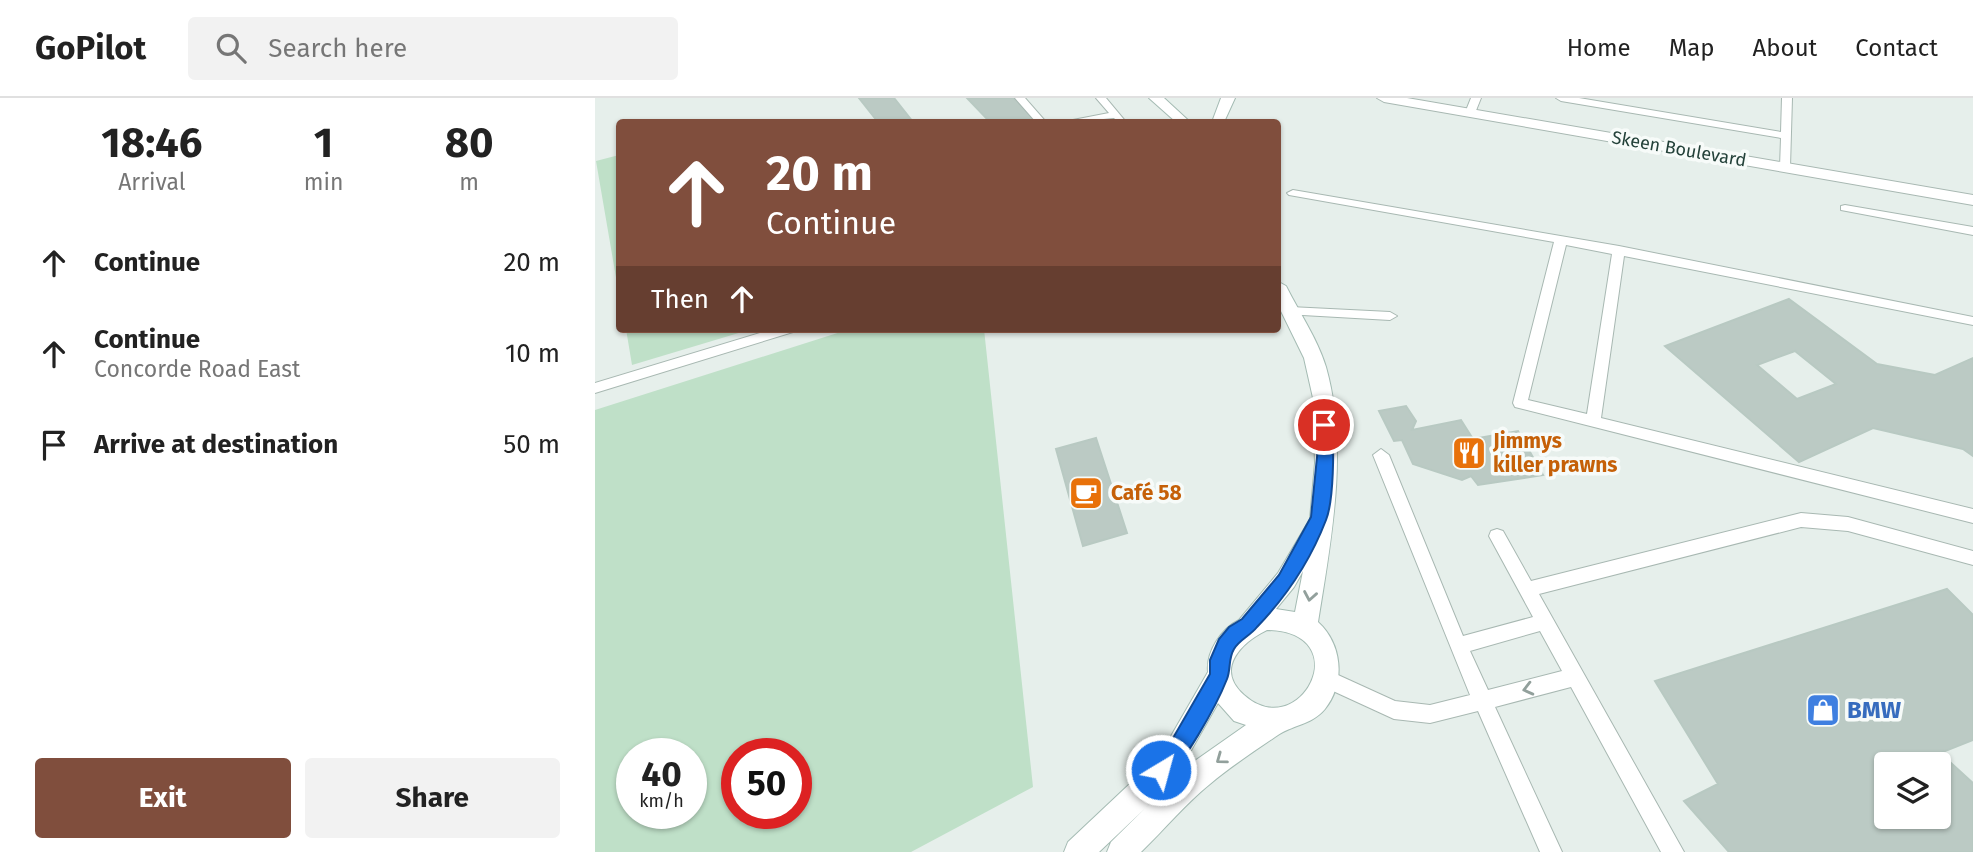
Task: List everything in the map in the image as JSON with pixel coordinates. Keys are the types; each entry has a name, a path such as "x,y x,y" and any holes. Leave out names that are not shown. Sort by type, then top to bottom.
{"main road":[{"path":"1156,98 1180,119"},
{"path":"1219,119 1228,98"},
{"name":"Skeen Boulevard","path":"1384,98 1973,200"},
{"path":"1281,294 1316,367 1323,402 1326,447 1305,626"},
{"path":"1249,624 1286,580 1319,518"},
{"path":"1121,852 1199,775 1276,720 1294,716 1310,707 1321,695 1327,679 1328,663 1323,647 1305,626 1283,619 1265,619 1249,624 1235,633 1220,660 1219,676 1223,690 1245,712 1276,720"},
{"path":"1079,852 1146,788 1176,752 1219,676"}],"lane":[{"path":"1020,98 1038,119"},
{"path":"1101,98 1120,119"},
{"path":"1469,113 1476,98"},
{"path":"1561,98 1786,136"},
{"path":"1785,167 1787,98"},
{"path":"1293,192 1619,250 1973,321"},
{"path":"1845,208 1973,231"},
{"path":"1561,240 1520,403 1973,516"},
{"path":"1593,422 1619,250"},
{"path":"1290,312 1389,316"},
{"path":"595,388 775,333"},
{"path":"1381,455 1458,646 1551,852"},
{"path":"1526,590 1801,520 1820,519 1848,524 1973,558"},
{"path":"1497,536 1673,852"},
{"path":"1458,646 1544,622"},
{"path":"1327,679 1394,710 1430,714 1575,677"}],"green space":[{"path":"616,156 616,278 596,161"},
{"path":"627,333 739,333 632,365"},
{"path":"837,333 984,333 1033,787 911,852 595,852 595,410"}],"building":[{"path":"859,98 894,98 911,119 876,119"},
{"path":"967,98 1014,98 1034,119 987,119"},
{"path":"1789,299 1877,364 1935,375 1973,358 1973,456 1963,449 1873,428 1799,462 1665,346","holes":["1795,351 1836,384 1797,399 1757,365"]},
{"name":"Jimmys killer prawns","path":"1406,406 1416,421 1412,430 1461,420 1473,439 1518,431 1543,475 1478,485 1471,476 1462,480 1413,464 1402,440 1394,441 1379,411"},
{"path":"1096,438 1127,533 1083,546 1056,449"},
{"name":"BMW","path":"1947,589 1973,615 1973,740 1943,752 1874,752 1874,829 1951,829 1951,763 1973,783 1973,852 1729,852 1684,801 1718,784 1655,681"}],"place":[{"name":"Jimmys killer prawns","path":"1469,453"},
{"name":"Café 58","path":"1086,493"},
{"name":"BMW","path":"1823,710"}],"route":[{"path":"1161,770 1176,752 1219,676 1220,660 1226,645 1235,633 1249,624 1286,580 1319,518 1326,447 1324,425"}]}
